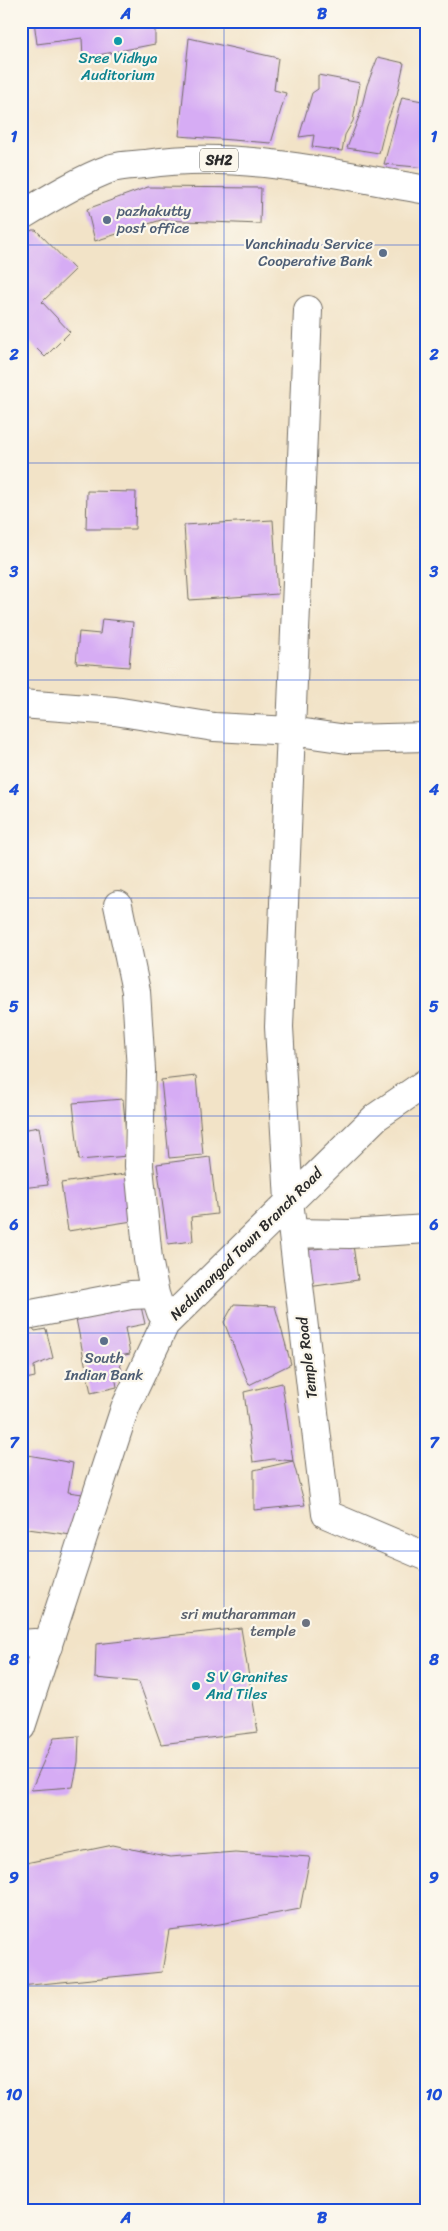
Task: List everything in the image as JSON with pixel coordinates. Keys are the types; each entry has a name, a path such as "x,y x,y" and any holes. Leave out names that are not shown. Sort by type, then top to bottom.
{"street":[{"name":"SH2","path":"21,216 50,198 112,168 174,160 243,160 314,170 427,190"},
{"name":"Temple Road","path":"308,310 279,1027 292,1233 326,1514 427,1557"},
{"path":"21,704 115,711 214,727 291,732 347,739 427,736"},
{"path":"118,905 136,991 141,1070 139,1166 148,1259 155,1294 165,1324"},
{"name":"Nedumangad Town Branch Road","path":"21,1727 125,1408 165,1324 376,1116 427,1082"},
{"path":"292,1233 350,1234 427,1229"},
{"path":"21,1316 131,1295 155,1294"},
{"path":"21,1644 35,1643 48,1646"}],"building":[{"name":"Sree Vidhya Auditorium","path":"34,21 155,21 155,44 83,58 82,38 37,44"},
{"path":"189,38 278,58 274,90 286,93 271,143 179,136"},
{"path":"378,57 404,63 397,95 386,125 379,153 347,148 360,114 367,85"},
{"path":"318,75 360,83 353,121 345,135 342,151 312,147 314,135 299,137 312,93 318,89"},
{"path":"402,97 427,102 427,168 384,164"},
{"path":"148,187 261,188 260,224 161,220 95,241 87,209"},
{"path":"32,230 36,230 75,270 42,302 70,332 45,357 21,333 21,241"},
{"path":"87,491 136,492 135,529 86,529"},
{"path":"273,520 278,594 189,600 184,525"},
{"path":"102,619 133,622 129,667 76,663 79,632 100,634"},
{"path":"196,1076 203,1155 169,1158 161,1080"},
{"path":"123,1099 128,1156 79,1160 73,1103"},
{"path":"39,1127 48,1185 21,1188 21,1130"},
{"path":"210,1157 217,1214 191,1217 193,1241 168,1244 157,1164"},
{"path":"132,1173 139,1220 68,1231 61,1183"},
{"path":"353,1245 358,1280 308,1287 304,1250"},
{"name":"South Indian Bank","path":"140,1302 145,1324 125,1328 130,1354 119,1356 122,1373 115,1375 117,1387 91,1393 75,1314"},
{"path":"234,1304 275,1306 291,1364 249,1385 224,1322"},
{"path":"29,1323 35,1331 46,1329 53,1358 34,1366 35,1377 21,1380 21,1325"},
{"path":"282,1383 293,1461 273,1459 253,1462 244,1392"},
{"path":"28,1455 73,1463 68,1492 90,1495 78,1536 21,1528 21,1497"},
{"path":"293,1461 305,1505 254,1510 254,1470"},
{"name":"S V Granites And Tiles","path":"241,1628 258,1732 161,1744 139,1682 95,1678 96,1644"},
{"path":"79,1736 78,1762 73,1787 31,1790 54,1738"},
{"path":"113,1845 170,1857 235,1852 310,1857 300,1909 220,1924 169,1930 162,1972 21,1986 21,1864"}],"place":[{"name":"Sree Vidhya Auditorium","path":"118,41"},
{"name":"pazhakutty post office","path":"107,220"},
{"name":"Vanchinadu Service Cooperative Bank","path":"383,253"},
{"name":"South Indian Bank","path":"104,1341"},
{"name":"sri mutharamman temple","path":"306,1623"},
{"name":"S V Granites And Tiles","path":"196,1686"}]}
